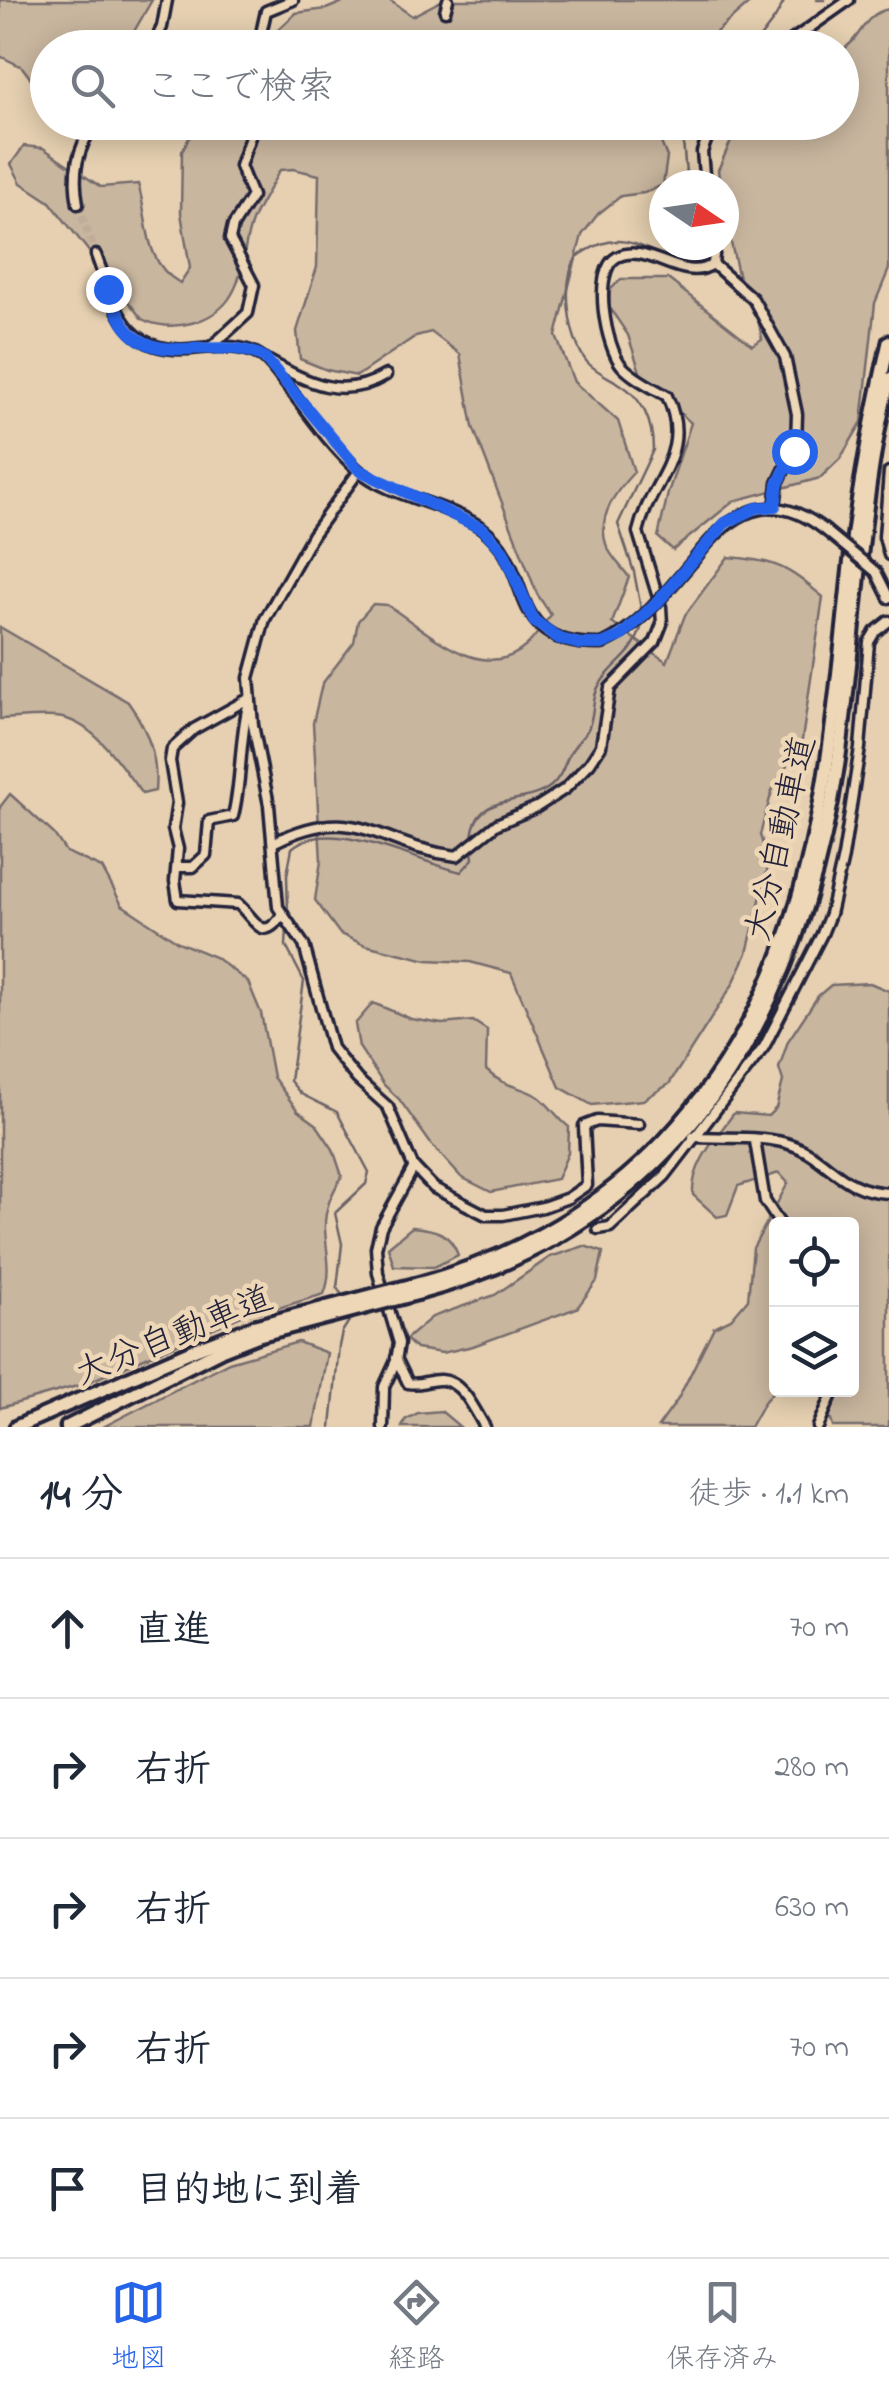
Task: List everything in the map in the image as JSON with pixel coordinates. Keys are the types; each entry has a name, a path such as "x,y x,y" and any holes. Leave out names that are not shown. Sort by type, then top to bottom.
{"highway":[{"name":"大分自動車道","path":"418,1289 530,1242 574,1216 622,1180 692,1110 760,1004 792,925 817,828 837,701 858,498 889,342"},
{"name":"大分自動車道","path":"16,1427 198,1348 492,1270 534,1250 614,1199 672,1146 699,1115 722,1085 767,1008 800,928 826,830 846,702 867,500 889,379"},
{"name":"大分自動車道","path":"67,1427 257,1331"}],"street":[{"path":"161,30 166,0"},
{"path":"262,30 266,11 294,0"},
{"path":"446,12 448,0"},
{"path":"806,30 849,0"},
{"path":"78,204 75,165 83,140"},
{"path":"211,347 248,312 254,285 230,239 233,226 252,196 240,166 249,140"},
{"path":"704,170 702,152 706,140"},
{"path":"273,843 312,826 346,824 426,851 458,856 497,824 538,807 565,788 590,763 601,746 610,688 655,642 662,624 661,607 638,532 668,468 676,439 668,396 642,382 616,356 603,304 605,276 611,261 620,255 631,254 696,272 714,264"},
{"path":"96,255 124,325 143,343 167,348 241,349 308,382 334,390 368,384 386,375"},
{"path":"714,260 714,264"},
{"path":"714,264 752,299 785,357 797,414 796,445 778,484 775,506"},
{"path":"265,358 359,470 483,529 503,551 534,621 560,639 602,644 621,636 725,523 756,508 775,506 812,520 876,572 889,598"},
{"path":"359,470 313,534 265,619 249,678 273,843 278,907 304,945 332,1048 357,1079 388,1107 414,1167 434,1188 486,1214 503,1215 556,1202 587,1185 584,1126 597,1122 639,1124"},
{"path":"889,472 884,537 889,554"},
{"path":"598,1230 610,1227 665,1176 764,1047 806,968 830,914 860,748 869,642 874,632 889,621"},
{"path":"177,867 193,868 206,856 209,821 232,816 250,698"},
{"path":"250,698 194,729 172,749 178,900 234,902 266,930 283,914"},
{"path":"693,1136 787,1143 854,1186 889,1192"},
{"path":"756,1140 765,1202 775,1217"},
{"path":"384,1427 384,1387 400,1342 378,1273 376,1248 381,1227 414,1167"},
{"path":"556,1202 566,1208"},
{"path":"396,1358 408,1383 416,1385 438,1379 455,1385 486,1427"},
{"path":"818,1427 831,1397"}],"shaded area":[{"path":"0,0 152,0 135,30 30,30 30,78 22,67 0,56"},
{"path":"348,0 389,0 412,16 443,0 753,0 719,30 278,30 296,13 326,9"},
{"path":"889,9 889,269 875,303 862,422 840,459 820,478 734,501 673,550 658,537 691,423 642,378 628,335 609,307 610,290 621,279 668,279 752,345 762,339 756,309 735,260 739,260 739,170 718,170 731,140 859,140 859,33 873,16"},
{"path":"188,140 660,140 667,157 665,170 649,170 649,191 621,196 598,214 582,235 556,336 574,382 618,421 634,472 615,496 604,524 608,548 629,577 612,623 667,662 685,615 728,557 780,567 823,597 802,740 772,791 760,835 769,863 747,953 733,984 669,1084 643,1100 592,1105 560,1087 511,973 470,962 427,960 365,945 340,934 315,900 321,861 313,723 322,684 354,642 358,621 373,604 387,605 454,650 491,660 509,657 526,646 551,615 537,594 473,427 460,354 431,332 416,336 357,376 300,359 297,331 317,267 319,175 280,170 253,219 239,276 225,304 204,319 166,326 142,319 50,202 21,183 11,164 24,146 43,148 101,187 138,184 153,252 159,264 180,283 190,268 181,213 182,151"},
{"path":"0,627 128,702 150,744 155,791 142,794 116,758 83,726 56,717 0,719"},
{"path":"10,794 54,834 66,852 102,868 122,905 178,942 215,957 248,982 261,1013 273,1077 298,1111 316,1124 333,1149 342,1176 326,1215 329,1270 324,1294 246,1314 84,1384 0,1408 0,807"},
{"path":"870,983 889,991 889,1427 833,1427 824,1397 859,1397 859,1217 770,1217 788,1183 779,1173 738,1186 727,1215 717,1217 693,1195 701,1162 734,1113 768,1116 776,1108 783,1081 779,1068 788,1041 818,996 831,985"},
{"path":"373,1003 411,1019 442,1024 473,1021 487,1030 486,1070 499,1080 539,1097 569,1127 568,1153 557,1179 491,1192 461,1177 384,1085 359,1047 355,1024"},
{"path":"769,1218 769,1396 750,1427 658,1427 678,1399 714,1327 731,1319 748,1299 753,1248"},
{"path":"412,1227 441,1233 451,1241 458,1255 434,1267 394,1266 388,1247"},
{"path":"584,1246 603,1252 597,1281 577,1308 473,1346 442,1353 416,1349 406,1339 432,1317 495,1295 550,1257"},
{"path":"298,1342 327,1353 314,1427 103,1427 229,1362"},
{"path":"441,1411 460,1427 402,1427 405,1420 418,1413"}],"waterway":[{"path":"766,30 785,0"},
{"path":"817,0 825,0"},
{"path":"682,140 686,170"},
{"path":"642,614 634,572 618,524 653,450 651,430 635,396 587,362 571,326 568,295 577,257 609,242 623,241 649,250"},
{"path":"673,260 690,264 700,260"},
{"path":"472,842 474,826 490,807 540,793 555,782 588,729 597,689 629,651 643,622"},
{"path":"288,915 287,875 292,848 309,839 329,837 375,844 461,872 473,859 472,850"},
{"path":"287,928 286,946 304,981 290,1081 301,1094 337,1112 369,1172 366,1184 335,1213 342,1244 337,1288 345,1299"},
{"path":"331,1427 339,1346 342,1332 354,1313"}],"tunnel":[{"path":"78,204 96,255"},
{"path":"566,1208 598,1229"}],"route":[{"path":"108,289 124,325 143,343 167,348 227,347 265,358 359,470 483,529 503,551 534,621 560,639 580,644 602,644 621,636 656,604 725,523 756,508 775,506 778,484 794,451"}]}
